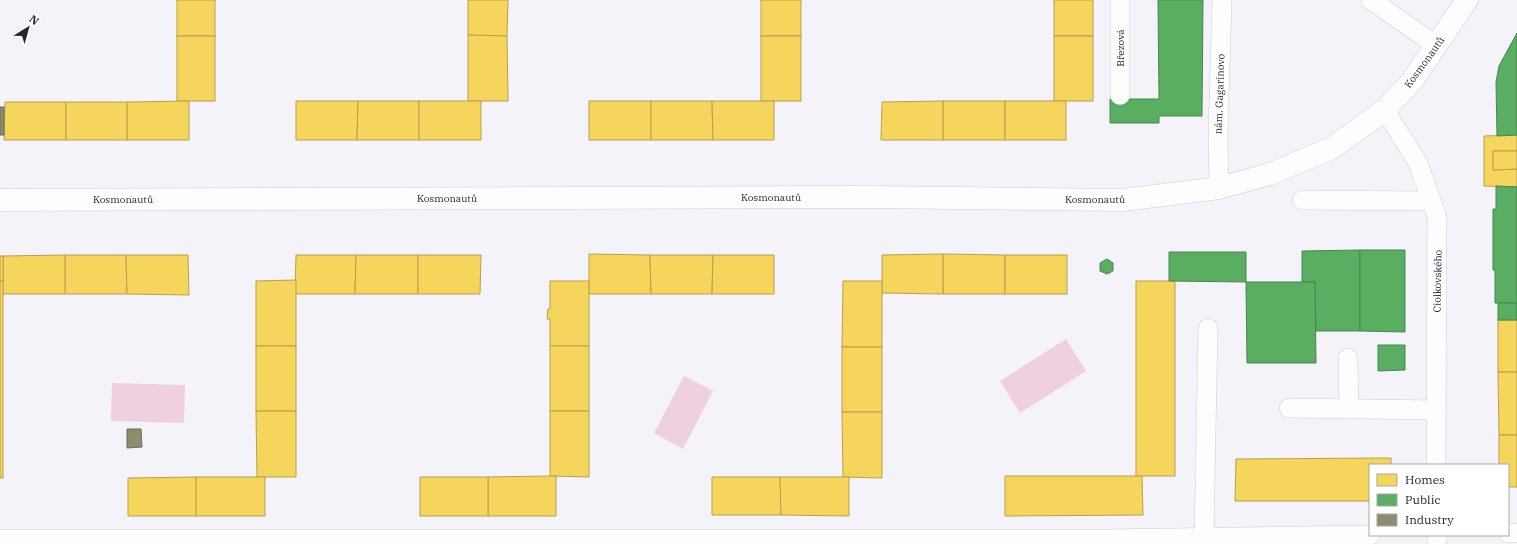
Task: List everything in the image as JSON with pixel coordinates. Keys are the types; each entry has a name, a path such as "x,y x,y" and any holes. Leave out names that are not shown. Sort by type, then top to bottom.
{"street":[{"name":"Březová","path":"1120,0 1120,96"},
{"name":"nám. Gagarinovo","path":"1219,188 1218,136 1222,0"},
{"path":"1371,0 1437,46"},
{"name":"Kosmonautů","path":"0,200 862,197 1123,200 1219,188 1270,174 1332,148 1384,110 1412,81 1467,0"},
{"name":"Ciolkovského","path":"1384,110 1418,163 1437,217 1436,464"},
{"path":"1302,200 1432,201"},
{"path":"1204,537 1208,328"},
{"path":"1348,358 1349,409"},
{"path":"1289,408 1436,410"},
{"path":"0,540 1106,542 1204,537 1369,535"}],"shaded area":[{"path":"1066,339 1086,371 1020,413 1000,381"},
{"path":"684,376 713,391 683,449 654,433"},
{"path":"112,383 185,385 184,423 111,421"}],"building: Homes":[{"path":"177,0 215,0 215,36 177,36"},
{"path":"468,0 508,0 507,36 468,35"},
{"path":"761,0 801,0 801,36 761,36"},
{"path":"1054,0 1093,0 1093,36 1054,36"},
{"path":"468,35 507,36 508,101 468,101"},
{"path":"177,36 215,36 215,101 177,101"},
{"path":"761,36 801,36 801,101 761,101"},
{"path":"1054,36 1093,36 1093,101 1054,101"},
{"path":"189,101 189,140 127,140 127,102"},
{"path":"296,101 358,101 357,140 296,140"},
{"path":"358,101 419,101 419,140 357,140"},
{"path":"419,101 481,101 481,140 419,140"},
{"path":"589,101 651,101 651,140 589,140"},
{"path":"651,101 712,101 713,140 651,140"},
{"path":"712,101 774,101 774,140 713,140"},
{"path":"943,101 1005,101 1005,140 943,140"},
{"path":"943,101 943,140 881,140 882,102"},
{"path":"1005,101 1066,101 1066,140 1005,140"},
{"path":"5,102 66,102 66,140 4,140"},
{"path":"66,102 127,102 127,140 66,140"},
{"path":"1517,135 1517,151 1493,151 1493,170 1517,169 1517,187 1484,186 1484,136"},
{"path":"1493,151 1517,151 1517,169 1493,170"},
{"path":"589,254 650,255 651,294 589,294"},
{"path":"943,254 1005,255 1005,294 943,294"},
{"path":"943,254 943,294 882,293 882,255"},
{"path":"65,255 126,255 127,294 65,294"},
{"path":"65,255 65,294 3,294 3,256"},
{"path":"126,255 188,255 189,295 127,294"},
{"path":"296,255 356,255 355,294 295,294"},
{"path":"356,255 418,255 418,294 355,294"},
{"path":"418,255 481,255 480,294 418,294"},
{"path":"650,255 713,255 712,294 651,294"},
{"path":"713,255 774,255 774,294 712,294"},
{"path":"1005,255 1067,255 1067,294 1005,294"},
{"path":"0,256 3,256 3,281 0,281"},
{"path":"296,280 296,346 256,346 256,281"},
{"path":"0,281 3,281 3,478 0,478"},
{"path":"550,281 589,281 589,346 550,346 550,319 547,319 548,309 550,309"},
{"path":"843,281 882,281 882,347 842,347"},
{"path":"1136,281 1175,281 1175,476 1136,476"},
{"path":"1498,320 1517,320 1517,372 1498,372"},
{"path":"256,346 296,346 296,411 256,411"},
{"path":"550,346 589,346 589,411 550,411"},
{"path":"842,347 882,347 882,412 842,412"},
{"path":"1498,372 1517,372 1517,435 1499,435"},
{"path":"256,411 296,411 296,477 257,477"},
{"path":"550,411 589,411 589,477 550,476"},
{"path":"842,412 882,412 882,478 843,477"},
{"path":"1499,435 1517,435 1517,487 1509,487 1509,464 1499,464"},
{"path":"1391,458 1391,464 1369,464 1369,501 1235,501 1236,459"},
{"path":"556,476 556,516 488,516 488,477"},
{"path":"1005,476 1142,476 1143,515 1005,516"},
{"path":"196,477 265,477 265,516 196,516"},
{"path":"196,477 196,516 128,516 128,478"},
{"path":"420,477 488,477 488,516 420,516"},
{"path":"712,477 780,477 781,515 712,515"},
{"path":"780,477 849,477 849,516 781,515"}],"building: Public":[{"path":"1158,0 1203,0 1202,116 1159,116 1159,123 1110,123 1110,99 1159,99"},
{"path":"1517,33 1517,135 1497,136 1496,82 1499,66"},
{"path":"1496,186 1517,187 1517,303 1495,303 1495,270 1493,270 1493,209 1496,209"},
{"path":"1360,250 1360,331 1316,331 1315,282 1302,282 1302,251"},
{"path":"1360,250 1405,250 1405,332 1360,331"},
{"path":"1169,252 1246,252 1246,282 1169,281"},
{"path":"1107,259 1113,263 1113,271 1107,274 1100,271 1100,263"},
{"path":"1246,282 1315,282 1316,363 1247,363"},
{"path":"1498,303 1517,303 1517,320 1498,320"},
{"path":"1378,345 1405,345 1405,370 1378,371"}],"building: Industry":[{"path":"0,107 4,107 4,135 0,135"},
{"path":"127,429 141,429 142,447 127,448"}]}
